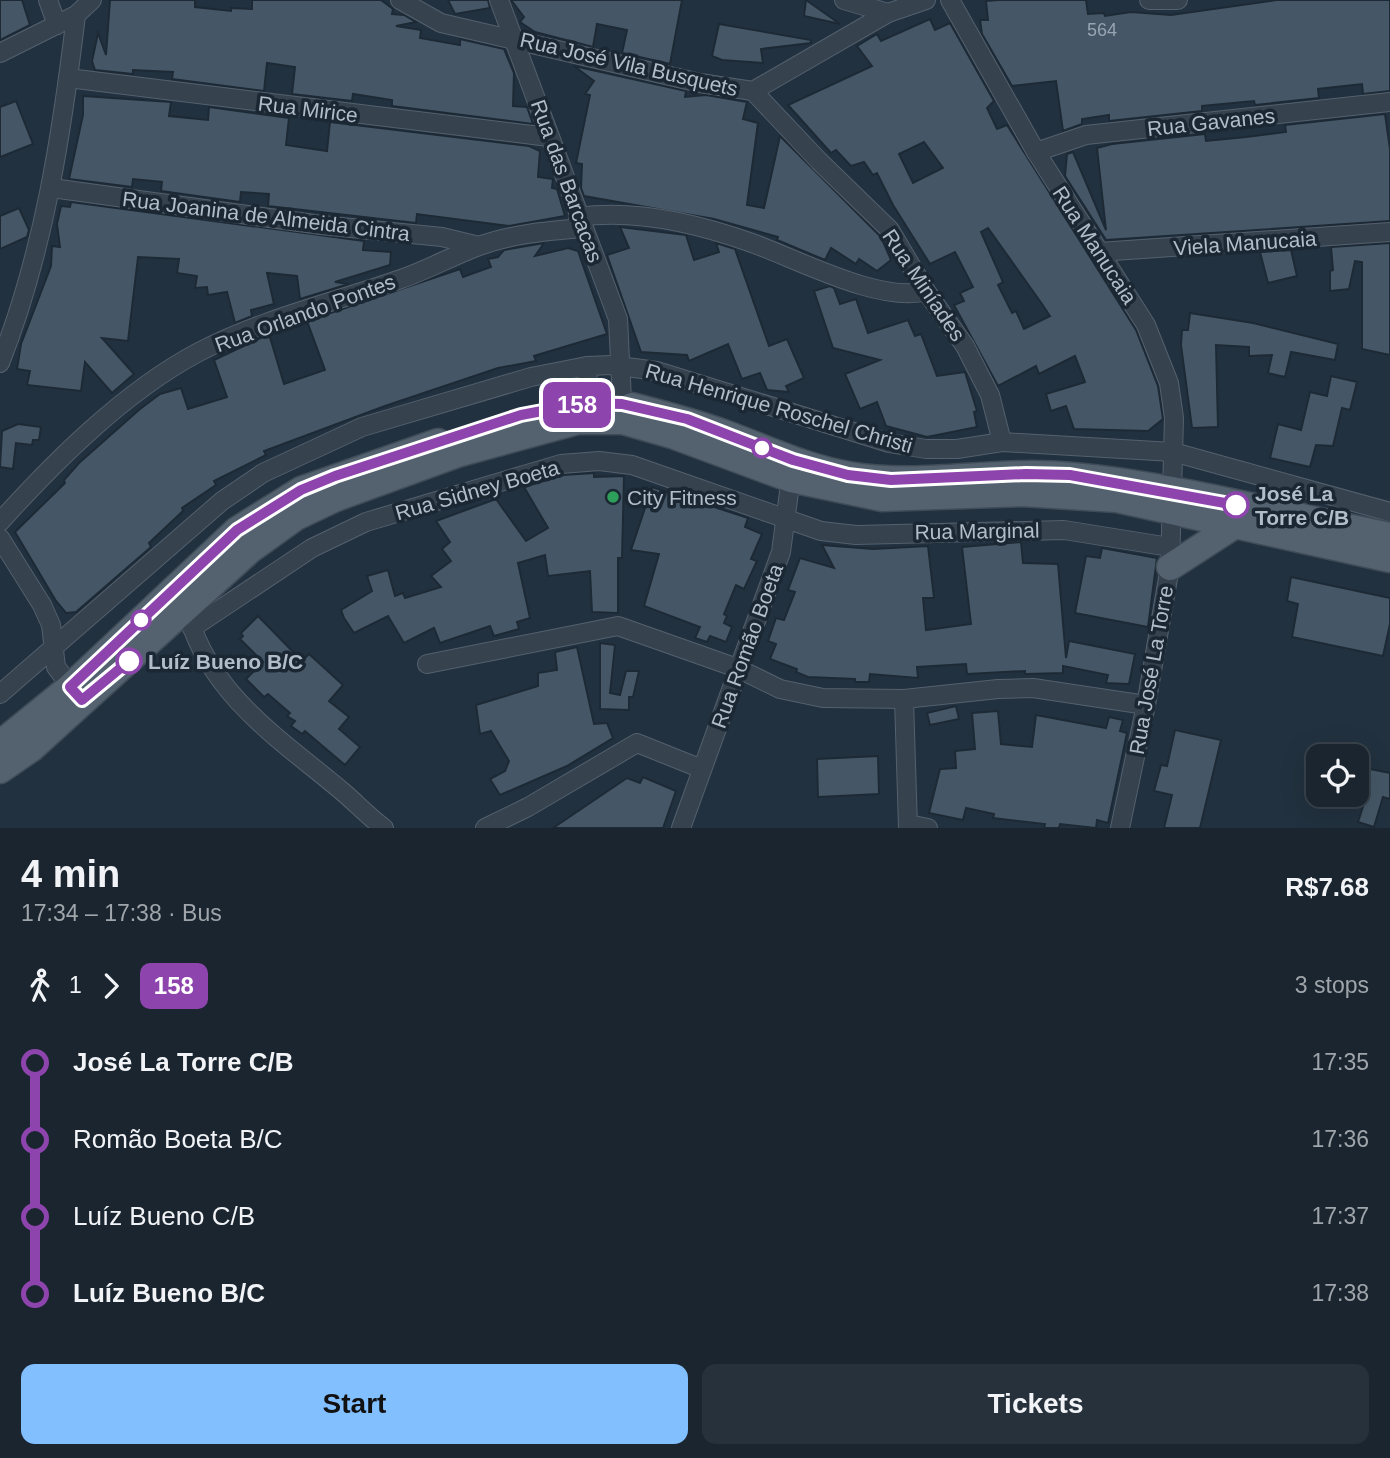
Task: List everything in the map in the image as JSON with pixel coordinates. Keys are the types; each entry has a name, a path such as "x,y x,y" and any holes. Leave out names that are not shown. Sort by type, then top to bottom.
{"main road":[{"path":"0,744 76,694 176,611 243,540 336,498 457,454 590,411 622,412 792,469 891,480 1026,474 1081,477 1172,501 1390,536"},
{"path":"1172,501 1235,525 1390,559"},
{"path":"1170,557 1235,525"},
{"path":"0,770 32,748 76,694"}],"street":[{"path":"48,0 57,25"},
{"path":"0,53 76,15 92,0"},
{"name":"Rua José Vila Busquets","path":"400,0 441,23 700,83 753,91 888,13 926,0"},
{"name":"Rua das Barcacas","path":"499,0 618,319 621,366"},
{"path":"844,0 888,13"},
{"name":"Rua Manucaia","path":"950,0 1036,152 1146,325 1160,353 1169,383 1174,418 1172,501"},
{"path":"1149,0 1178,0"},
{"path":"0,363 12,333 52,188 76,15"},
{"name":"Rua Mirice","path":"68,78 549,137"},
{"name":"Rua Miníades","path":"753,91 890,230 926,291 965,346 990,395 1002,442"},
{"name":"Rua Gavanes","path":"1036,152 1086,135 1390,102"},
{"name":"Rua Joanina de Almeida Cintra","path":"52,188 321,225 442,237 479,246"},
{"name":"Rua Orlando Pontes","path":"0,522 62,458 126,402 196,354 317,304 401,279 479,246 581,222 601,213 683,225 748,242 886,292 911,295 926,291"},
{"name":"Viela Manucaia","path":"1099,252 1390,232"},
{"path":"587,366 590,411"},
{"name":"Rua Henrique Roschel Christi","path":"0,694 54,650 222,501 263,473 362,427 531,377 587,366 621,366 657,371 888,443 926,449 957,449 1002,442 1173,452 1390,512"},
{"name":"Rua Henrique Roschel Christi","path":"621,366 622,412"},
{"name":"Rua Sidney Boeta","path":"176,611 366,522 561,464 599,461 632,465 785,516"},
{"name":"Rua Romão Boeta","path":"681,828 781,552 792,469"},
{"path":"222,501 243,540"},
{"name":"Rua José La Torre","path":"1120,828 1146,705 1170,557 1172,501"},
{"name":"Rua Marginal","path":"785,516 821,531 856,535 1064,530 1170,557"},
{"path":"0,538 42,605 51,625 56,667 76,694"},
{"path":"176,611 213,670 262,726 384,828"},
{"path":"427,664 618,626 737,668 780,689 823,698 904,699 1033,688 1146,705"},
{"path":"904,699 908,826 928,828"},
{"path":"485,828 528,807 637,743 702,769"}],"building":[{"path":"0,0 22,0 30,25 0,40"},
{"path":"110,0 195,0 195,7 231,11 231,8 252,9 252,0 381,0 393,9 392,14 404,15 416,22 396,26 421,30 420,38 460,45 460,39 504,49 514,73 513,106 527,107 533,124 392,106 392,100 353,94 352,101 292,94 295,67 267,63 264,91 172,79 173,72 133,70 133,74 95,70 92,61 98,33 106,55"},
{"path":"448,0 488,0 490,8 455,14"},
{"path":"511,0 682,0 670,64 622,53 627,30 597,24 593,47 535,32 520,22 524,17"},
{"path":"806,0 840,24 804,16"},
{"path":"1086,0 1088,14 1104,13 1105,16 1131,12 1171,15 1277,0 1390,0 1390,91 1363,94 1362,84 1318,89 1319,98 1255,105 1254,101 1202,106 1202,111 1109,121 1109,115 1082,119 1082,124 1063,131 1056,81 1012,86 982,34 980,20 988,20 986,1"},
{"path":"930,19 935,30 950,23 994,101 987,108 997,129 1007,125 1136,330 1158,386 1163,419 1148,431 1074,429 1066,406 1051,411 1046,394 1085,382 1075,356 1039,374 1036,366 998,386 954,305 964,301 960,293 973,287 955,252 930,264 893,205 877,173 873,175 864,162 851,166 836,150 831,153 788,105 872,66 857,46 877,34 881,41","holes":["924,142 943,168 913,183 899,154","988,228 1042,304 1050,316 1024,329 1016,311 1012,313 998,285 1003,282 981,232"]},
{"path":"719,24 811,40 811,43 761,49 763,63 722,60 712,56"},
{"path":"574,66 686,91 685,97 706,95 747,102 743,119 758,123 747,205 764,208 780,136 881,237 891,260 877,271 859,259 856,264 831,248 825,260 777,240 778,237 714,219 584,196 581,188 582,164 576,163 590,95 585,94 594,81"},
{"path":"83,96 171,102 169,116 208,120 209,107 289,118 286,145 327,151 330,122 529,146 540,151 538,177 553,179 552,188 557,189 565,216 509,226 417,214 416,223 268,206 269,194 241,192 240,202 161,191 162,182 133,179 132,187 69,179 83,115"},
{"path":"16,101 33,144 0,157 0,107"},
{"path":"1385,114 1390,149 1390,221 1106,240 1065,176 1067,154 1073,152 1106,230 1097,148 1205,134 1206,141 1246,137 1286,132 1285,125"},
{"path":"71,202 364,241 363,250 391,252 390,265 335,282 349,284 300,299 297,276 267,273 274,304 251,310 252,316 235,323 227,292 208,295 207,287 195,288 197,276 177,273 179,259 138,257 128,341 102,338 134,374 112,393 85,362 81,391 27,385 30,371 17,369 21,344 51,266 52,246 60,247 57,224 61,206 70,207"},
{"path":"19,208 29,230 27,237 0,249 0,216"},
{"path":"620,227 686,235 694,260 719,252 716,243 735,249 769,346 787,339 804,378 786,386 789,392 767,390 760,373 742,379 728,344 689,361 687,355 641,352 607,255 629,248"},
{"path":"544,243 535,256 568,248 578,251 607,334 534,356 536,361 498,368 385,406 264,451 266,455 214,481 216,485 182,508 183,511 149,543 151,547 76,612 66,613 56,601 15,532 65,483 64,480 79,463 160,394 181,388 188,409 227,397 214,360 269,334 284,384 325,370 307,321 460,269 463,277 491,267 488,259 498,257 504,250"},
{"path":"1390,243 1390,355 1362,349 1362,262 1355,261 1349,289 1330,291 1330,271 1333,270 1331,247"},
{"path":"1291,250 1297,276 1268,283 1260,252"},
{"path":"830,286 834,288 840,304 856,299 868,333 908,320 915,336 921,334 937,376 965,372 977,411 974,412 977,427 927,437 886,426 877,402 860,409 845,374 880,360 833,348 814,291"},
{"path":"1190,313 1253,323 1338,344 1335,360 1291,352 1285,377 1268,373 1272,355 1249,356 1249,347 1216,345 1218,427 1192,428 1181,345 1182,330 1188,330"},
{"path":"1331,376 1357,382 1350,410 1342,408 1333,446 1316,445 1310,467 1270,458 1278,424 1301,430 1310,392 1327,396"},
{"path":"18,424 41,427 39,440 33,440 32,445 16,443 13,469 0,467 2,431"},
{"path":"594,473 594,477 624,476 622,558 618,558 618,613 592,612 590,571 548,576 545,555 518,563 530,618 517,622 519,629 494,636 490,626 440,643 434,628 404,643 388,616 354,633 344,618 341,610 372,591 367,576 388,570 395,596 403,593 405,598 441,587 431,576 451,561 442,549 450,542 436,521 496,499 526,541 548,528 524,487 563,475"},
{"path":"652,487 748,518 745,527 762,534 751,559 757,561 744,589 736,585 724,614 727,616 724,623 732,627 726,642 710,636 707,642 695,638 700,627 644,606 659,554 631,550"},
{"path":"1021,542 1023,563 1058,564 1066,658 1069,641 1135,654 1129,684 1106,683 1108,675 1063,666 1063,673 1025,674 1025,671 967,674 966,664 917,667 918,678 870,674 869,682 855,682 855,679 808,677 796,672 797,669 770,659 776,644 768,641 776,618 784,620 795,592 788,590 800,558 834,568 822,545 873,549 928,546 934,598 923,598 926,630 971,624 962,547"},
{"path":"1102,548 1157,558 1148,627 1075,613 1086,556 1100,558"},
{"path":"1291,577 1390,598 1390,624 1383,656 1292,637 1298,604 1287,601"},
{"path":"258,616 302,661 309,654 343,685 329,701 349,717 339,729 360,747 345,765 305,731 302,734 291,726 295,721 287,716 290,713 268,694 264,697 246,679 263,662 240,639 243,636 241,633"},
{"path":"600,643 615,645 610,693 620,695 626,671 639,671 633,697 629,697 629,710 600,709"},
{"path":"577,647 594,724 607,723 613,738 567,766 500,795 490,779 505,771 509,761 491,731 480,734 476,705 538,686 538,673 557,670 555,652"},
{"path":"956,706 959,719 930,725 927,713"},
{"path":"998,711 1001,744 1032,747 1036,715 1106,728 1109,717 1123,720 1120,731 1127,733 1108,823 1097,820 1096,828 1060,824 1059,828 1044,828 1045,824 993,818 994,814 966,808 963,820 929,813 940,769 956,768 955,751 975,749 972,713"},
{"path":"1175,730 1221,740 1200,828 1164,828 1172,795 1154,791 1161,765 1167,766"},
{"path":"878,756 879,794 818,797 817,759"},
{"path":"1370,769 1390,773 1390,799 1383,797 1374,827 1358,822 1363,807 1369,807"},
{"path":"643,777 676,791 663,828 553,828 627,778 640,783"}],"bus line":[{"name":"158","path":"129,661 82,700 70,687 237,530 272,506 335,476 521,415 589,403 622,404 687,419 793,460 848,475 891,480 939,476 1070,475 1236,505"}],"place":[{"name":"City Fitness","path":"613,497"},
{"name":"José La Torre C/B","path":"1236,505"},
{"name":"Luíz Bueno B/C","path":"129,661"}]}
